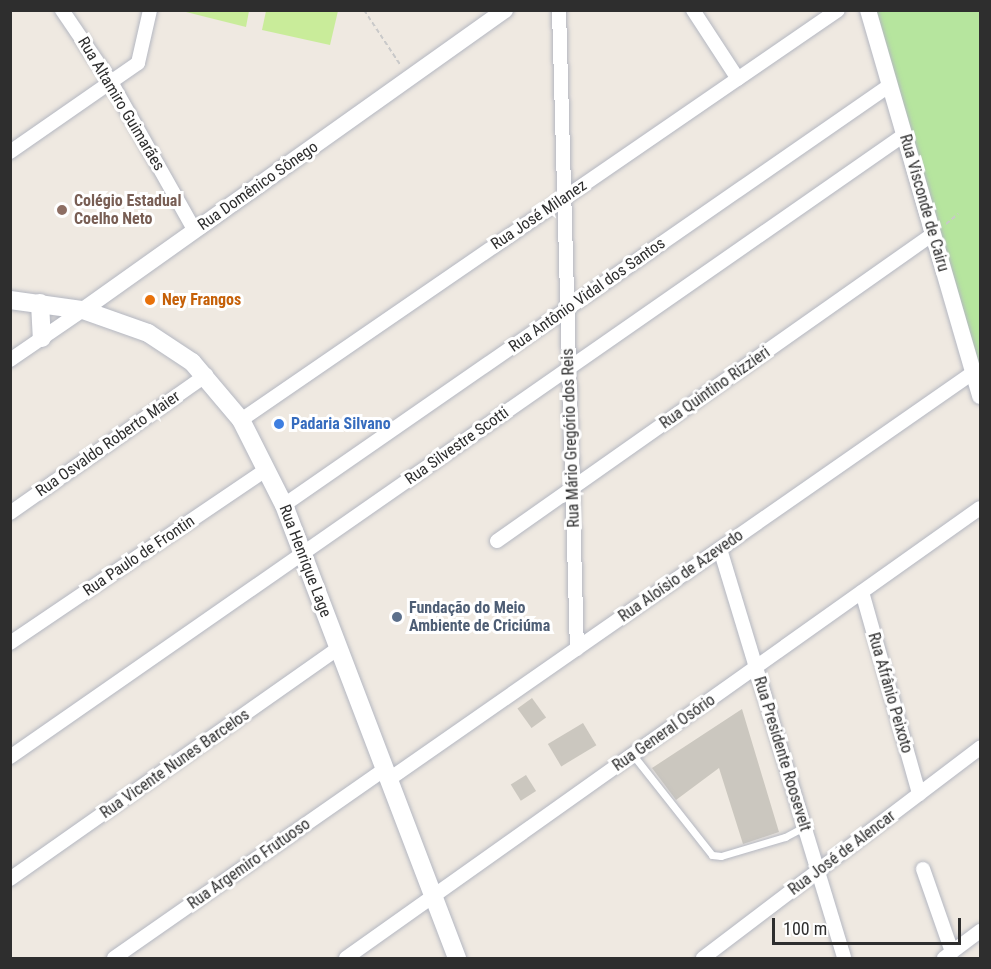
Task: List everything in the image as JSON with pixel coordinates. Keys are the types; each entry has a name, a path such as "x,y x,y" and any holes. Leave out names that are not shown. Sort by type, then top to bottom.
{"main road":[{"name":"Rua Henrique Lage","path":"10,300 83,310 148,333 206,375 240,420 284,505 457,958"},
{"path":"40,303 42,338"}],"street":[{"name":"Rua Altamiro Guimarães","path":"62,10 111,82 195,231"},
{"path":"10,152 138,63 150,10"},
{"name":"Rua Domênico Sônego","path":"10,360 505,10"},
{"name":"Rua Mário Gregório dos Reis","path":"559,10 577,649"},
{"path":"693,10 738,79"},
{"name":"Rua José Milanez","path":"240,420 838,10"},
{"name":"Rua Visconde de Cairu","path":"868,10 981,396"},
{"name":"Rua Antônio Vidal dos Santos","path":"284,505 890,85"},
{"name":"Rua Silvestre Scotti","path":"10,757 904,135"},
{"name":"Rua Quintino Rizzieri","path":"497,541 933,234"},
{"name":"Rua Aloísio de Azevedo","path":"386,775 577,649 974,372"},
{"name":"Rua Osvaldo Roberto Maier","path":"10,513 206,375"},
{"name":"Rua Paulo de Frontin","path":"10,643 267,469"},
{"name":"Rua General Osório","path":"346,958 981,508"},
{"name":"Rua Presidente Roosevelt","path":"720,549 844,958"},
{"name":"Rua Afrânio Peixoto","path":"862,592 919,794"},
{"name":"Rua Vicente Nunes Barcelos","path":"10,879 339,648"},
{"name":"Rua José de Alencar","path":"703,958 981,748"},
{"name":"Rua Argemiro Frutuoso","path":"114,958 386,775"},
{"path":"923,869 948,955 981,931"}],"lane":[{"path":"633,755 712,855 721,856 785,837 804,827"}],"path":[{"path":"364,10 409,78"}],"green space":[{"path":"178,10 249,10 249,11 246,27"},
{"path":"266,11 338,11 330,45 262,30"},
{"path":"872,11 980,11 980,378"}],"building":[{"path":"532,698 546,717 532,728 517,709"},
{"path":"742,709 779,832 743,844 719,768 676,800 652,768"},
{"path":"583,723 596,745 561,766 548,744"},
{"path":"526,775 536,791 521,801 511,785"}],"place":[{"name":"Colégio Estadual Coelho Neto","path":"62,210"},
{"name":"Ney Frangos","path":"150,300"},
{"name":"Padaria Silvano","path":"279,424"},
{"name":"Fundação do Meio Ambiente de Criciúma","path":"397,617"}]}
